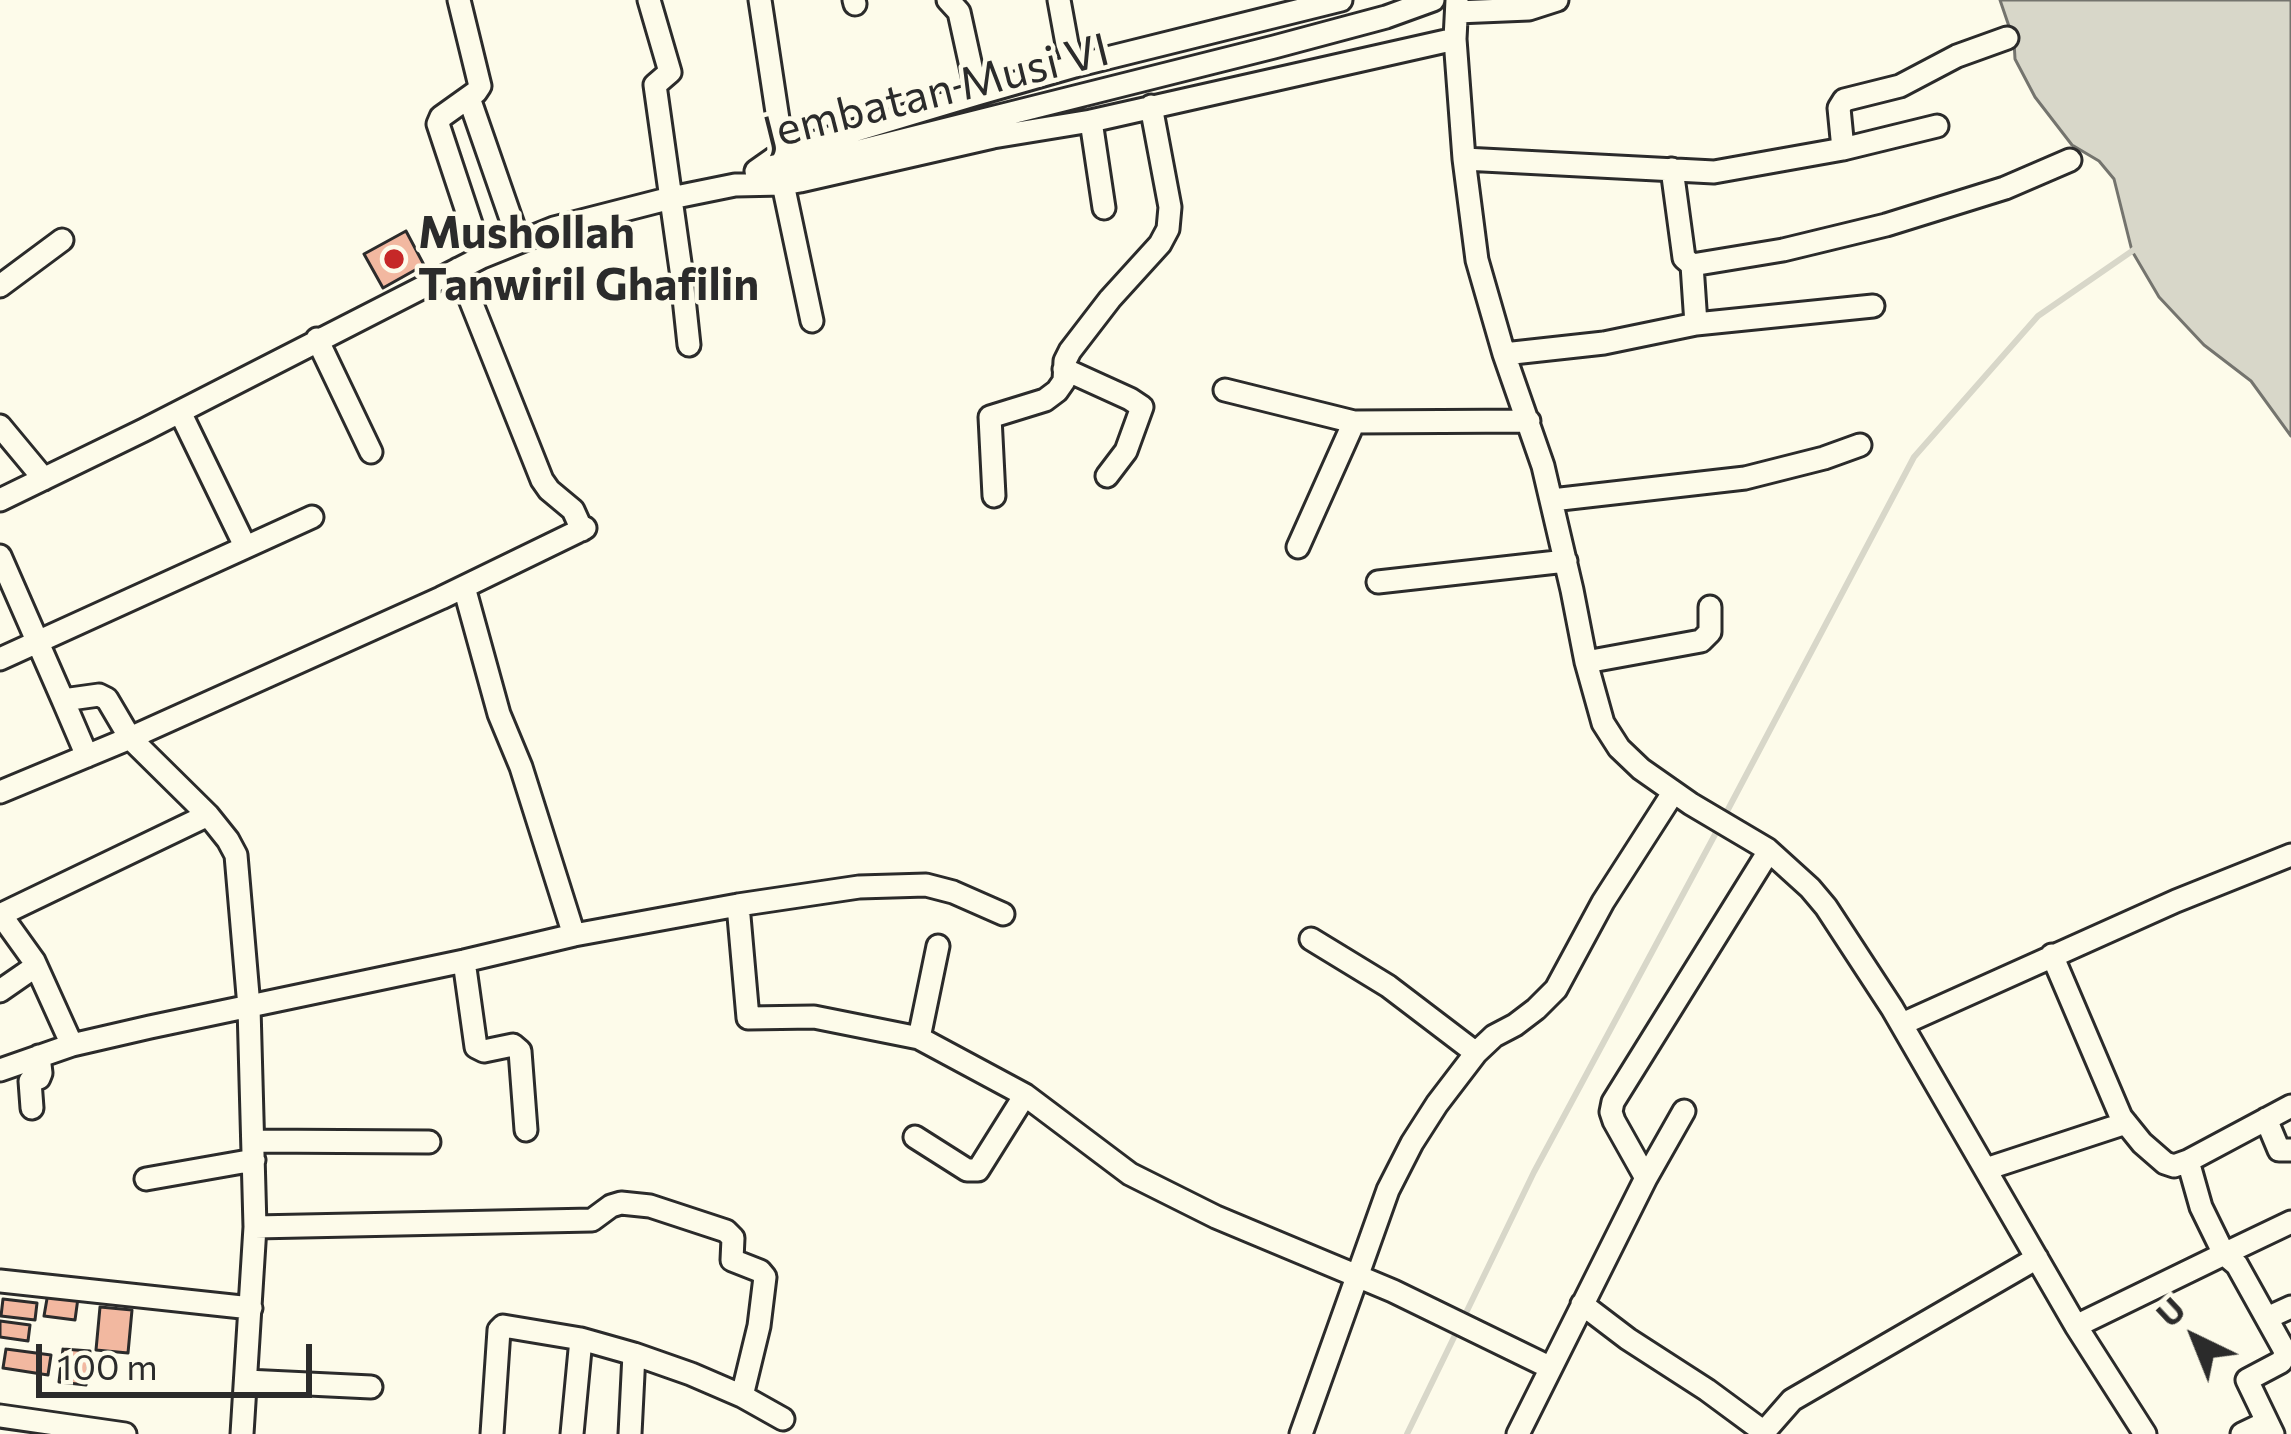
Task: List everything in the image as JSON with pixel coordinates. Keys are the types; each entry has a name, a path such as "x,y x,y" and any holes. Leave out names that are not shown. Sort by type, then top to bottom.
{"street":[{"path":"459,0 480,82 476,92 438,124 482,256"},
{"path":"649,0 670,72 655,85 688,345"},
{"path":"760,0 783,152"},
{"path":"949,0 958,12 977,94"},
{"path":"1059,0 1075,67"},
{"path":"735,185 783,152 1075,67 1340,0"},
{"name":"Jembatan Musi VI","path":"735,185 1274,47 1433,0"},
{"path":"1557,0 1529,9 1456,6 1455,39 1463,159 1478,260 1552,500 1597,706 1610,736 1630,760 1768,850 1826,908 1902,1024 2076,1326 2145,1434"},
{"path":"1843,149 1839,108 1844,100 1900,86 1957,56 2007,38"},
{"path":"0,500 482,256 554,228 671,197 735,185 782,184 1455,39"},
{"path":"469,98 519,242"},
{"path":"994,496 990,417 1045,400 1064,381 1070,351 1160,244 1170,223 1151,106"},
{"path":"1091,121 1104,208"},
{"path":"1463,159 1714,172 1937,126"},
{"path":"1692,265 1783,250 1886,225 2005,188 2070,160"},
{"path":"1672,169 1684,258 1692,265 1696,325"},
{"path":"782,184 812,321"},
{"path":"0,286 62,240"},
{"path":"0,792 130,738 584,529 573,510 542,480 458,269"},
{"path":"1504,354 1604,343 1696,325 1873,306"},
{"path":"317,340 370,452"},
{"path":"1064,369 1142,407 1126,451 1107,476"},
{"path":"1225,390 1354,422 1529,421"},
{"path":"180,412 245,546"},
{"path":"1298,547 1354,422"},
{"path":"0,426 44,479"},
{"path":"1552,500 1745,478 1860,445"},
{"path":"0,658 312,517"},
{"path":"0,556 87,756"},
{"path":"1378,582 1566,561"},
{"path":"464,587 499,714 574,935"},
{"path":"1586,662 1701,641 1710,632 1710,607"},
{"path":"63,700 100,694 105,698 130,738 208,815 228,840 237,862 249,1007 255,1227 242,1434"},
{"path":"1301,1434 1388,1190 1432,1112 1493,1036 1536,1010 1556,989 1603,902 1682,798"},
{"path":"72,1046 36,966 0,915 208,815"},
{"path":"1646,1178 1614,1121 1613,1102 1768,850"},
{"path":"1902,1024 2176,901 2291,855"},
{"path":"0,1070 72,1046 574,935 738,905 859,887 926,886 1003,914"},
{"path":"738,905 748,1018 814,1017 919,1038 1024,1095 1130,1174 1551,1367"},
{"path":"1311,939 1388,986 1476,1053"},
{"path":"919,1038 938,946"},
{"path":"2052,955 2113,1101 2142,1143 2165,1162 2174,1166 2188,1161 2291,1106"},
{"path":"464,962 476,1048 484,1051 513,1045 520,1051 526,1130"},
{"path":"0,992 36,966"},
{"path":"32,1108 30,1081 41,1073 39,1056"},
{"path":"915,1137 967,1169 978,1170 1024,1095"},
{"path":"1518,1434 1684,1111"},
{"path":"2266,1120 2279,1150 2291,1150"},
{"path":"1986,1169 2126,1124"},
{"path":"146,1179 254,1150 429,1142"},
{"path":"2188,1161 2201,1207 2224,1254 2236,1265 2286,1356 2248,1378 2270,1428 2242,1434"},
{"path":"255,1227 592,1220 621,1203 650,1207 726,1231 733,1238 732,1260 760,1271 765,1279 742,1396"},
{"path":"2076,1326 2291,1222"},
{"path":"1582,1304 1764,1432 1792,1400 2037,1258"},
{"path":"0,1281 251,1309"},
{"path":"2267,1318 2291,1307"},
{"path":"492,1434 501,1326 581,1339 634,1354 742,1396 783,1419"},
{"path":"572,1434 581,1339"},
{"path":"630,1434 634,1354"},
{"path":"246,1381 371,1387"},
{"path":"0,1416 63,1430 125,1434"}],"shaded area":[{"path":"2000,0 2291,0 2291,436 2251,381 2204,345 2159,297 2132,251 2114,179 2099,161 2072,145 2035,97 2015,59"}],"building":[{"name":"Mushollah Tanwiril Ghafilin","path":"406,231 424,265 383,288 364,254"},
{"path":"48,1293 78,1298 75,1320 44,1316"},
{"path":"3,1299 37,1303 35,1320 1,1316"},
{"path":"100,1307 132,1310 128,1353 96,1350"},
{"path":"0,1321 30,1325 28,1341 0,1337"},
{"path":"6,1349 51,1355 48,1375 3,1368"},
{"path":"63,1349 90,1351 86,1385 59,1382"}],"waterway":[{"path":"1724,817 1914,457 2038,316 2135,249"},
{"path":"1464,1317 1534,1172 1718,829"},
{"path":"1407,1434 1458,1329"}],"place":[{"name":"Mushollah Tanwiril Ghafilin","path":"394,259"}]}
